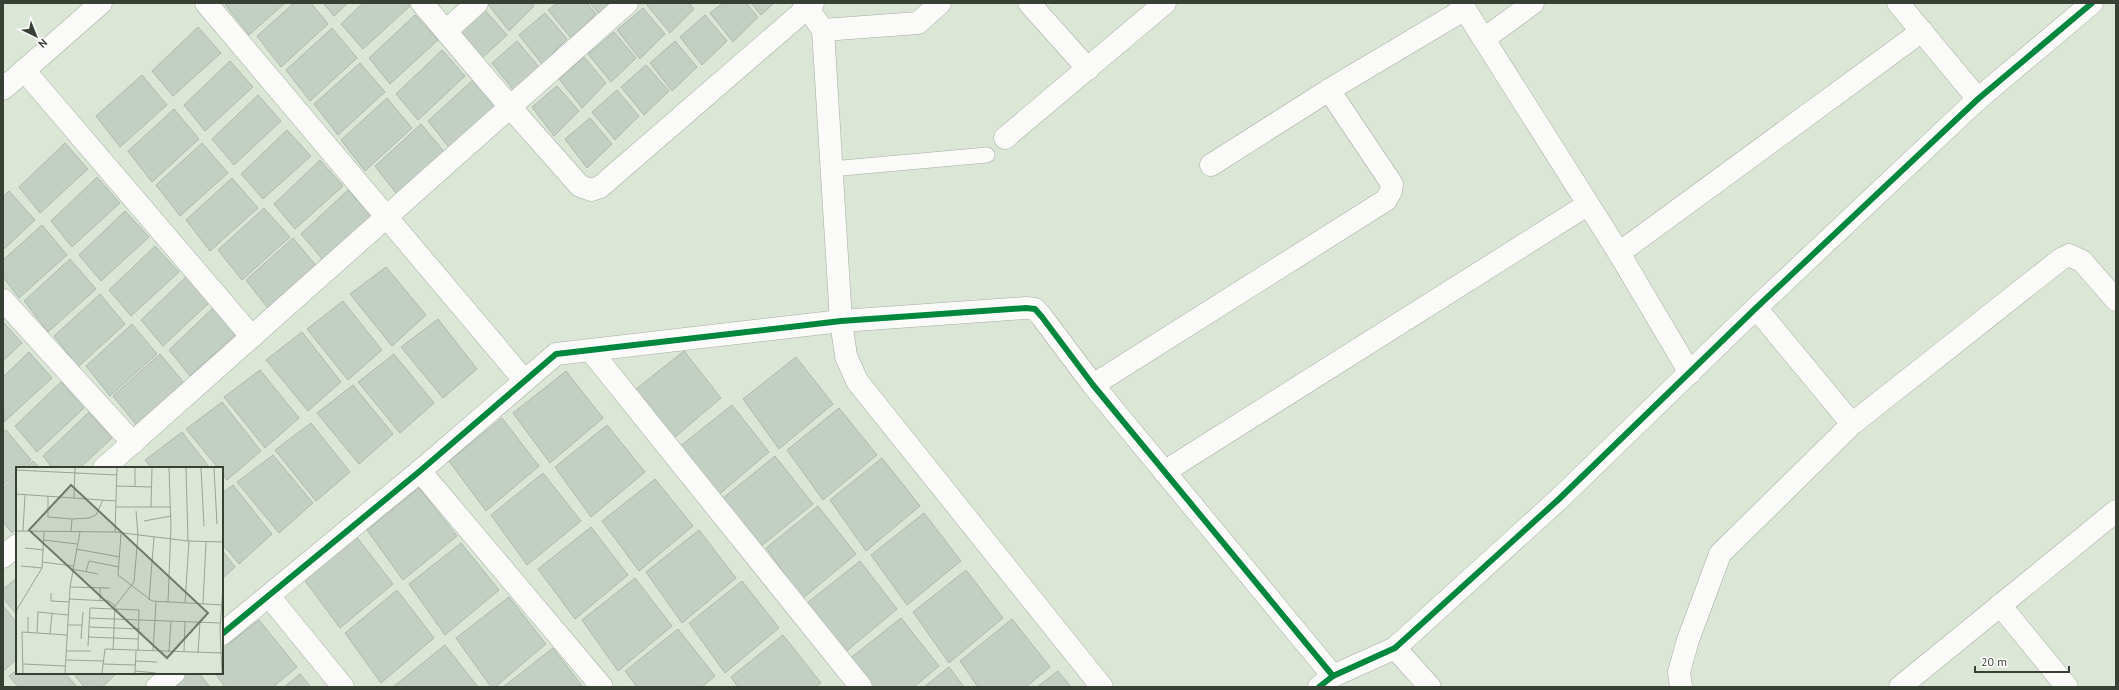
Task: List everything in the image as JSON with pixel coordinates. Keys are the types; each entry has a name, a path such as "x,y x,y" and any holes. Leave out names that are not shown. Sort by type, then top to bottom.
{"street":[{"path":"3,89 101,3"},
{"path":"206,3 388,216 524,380"},
{"path":"422,3 510,107 580,186 591,190 600,187 808,5 823,30 841,321 846,356 857,381 1102,687"},
{"path":"446,31 477,3"},
{"path":"105,467 627,3"},
{"path":"823,30 918,23 940,3"},
{"path":"1029,3 1088,69"},
{"path":"1005,138 1165,3"},
{"path":"1484,39 1532,3"},
{"path":"1898,3 1978,99"},
{"path":"223,633 420,471 556,354 841,321 1026,308 1035,309 1093,385 1164,472 1326,682 1395,648 1559,499 1756,308 1978,99 2092,3"},
{"path":"1211,165 1463,6 1587,205 1619,253 1690,373"},
{"path":"1619,253 1922,31"},
{"path":"24,70 252,337"},
{"path":"1093,385 1386,200 1391,192 1392,184 1329,90"},
{"path":"1164,472 1587,205"},
{"path":"1681,687 1679,672 1688,640 1720,554 1852,424 2061,260 2069,256 2082,261 2116,300"},
{"path":"3,300 132,443"},
{"path":"1756,308 1852,424"},
{"path":"591,351 861,687"},
{"path":"420,471 602,687"},
{"path":"1900,687 2116,511"},
{"path":"269,596 342,687"},
{"path":"2000,605 2068,687"},
{"path":"1395,648 1430,687"},
{"path":"157,687 173,674"}],"lane":[{"path":"831,169 987,155"}],"building":[{"path":"285,3 249,35 225,4"},
{"path":"294,3 311,3 328,24 281,67 257,36"},
{"path":"323,3 348,3 334,16"},
{"path":"363,3 408,3 410,6 363,49 341,24"},
{"path":"487,3 531,3 534,6 509,31"},
{"path":"557,3 587,3 596,14 571,38 548,10"},
{"path":"590,3 611,3 600,15"},
{"path":"649,3 689,3 694,9 670,33 647,5"},
{"path":"723,3 746,3 758,17 733,42 710,13"},
{"path":"751,3 774,3 761,15"},
{"path":"643,8 665,34 640,59 617,30"},
{"path":"484,9 507,35 481,59 459,30"},
{"path":"545,13 567,39 542,64 519,35"},
{"path":"415,15 438,40 390,84 369,58"},
{"path":"705,15 727,41 702,65 680,37"},
{"path":"198,27 221,53 173,96 152,71"},
{"path":"332,28 357,58 310,101 286,70"},
{"path":"614,32 636,58 611,82 588,54"},
{"path":"517,41 539,67 514,91 492,63"},
{"path":"675,41 697,67 672,91 650,63"},
{"path":"442,50 465,76 418,120 396,94"},
{"path":"584,57 606,83 582,108 559,79"},
{"path":"230,61 253,87 205,131 184,105"},
{"path":"360,63 385,92 338,135 314,104"},
{"path":"646,65 669,91 644,115 621,87"},
{"path":"142,75 167,105 120,147 96,116"},
{"path":"474,79 500,108 452,151 428,121"},
{"path":"557,86 579,111 554,136 532,107"},
{"path":"617,90 639,116 615,140 592,112"},
{"path":"258,95 281,121 234,165 212,139"},
{"path":"387,98 412,128 365,171 341,140"},
{"path":"174,109 199,139 152,182 128,151"},
{"path":"590,118 612,144 587,168 565,139"},
{"path":"421,124 446,154 399,197 375,166"},
{"path":"287,130 311,156 263,199 241,174"},
{"path":"65,143 88,169 40,213 19,187"},
{"path":"202,143 228,173 180,216 156,185"},
{"path":"320,160 343,186 295,229 274,204"},
{"path":"97,177 120,203 72,247 51,221"},
{"path":"232,178 258,208 210,251 186,220"},
{"path":"348,190 371,216 323,260 301,234"},
{"path":"9,191 35,220 3,250 3,197"},
{"path":"264,208 290,237 242,280 218,250"},
{"path":"125,211 149,237 101,281 79,255"},
{"path":"42,225 67,255 19,298 3,277 3,260"},
{"path":"293,238 318,268 270,311 246,280"},
{"path":"155,246 179,272 131,316 109,290"},
{"path":"70,259 96,289 48,332 24,301"},
{"path":"386,267 426,315 392,346 350,294"},
{"path":"187,276 210,302 163,346 141,320"},
{"path":"100,294 125,324 78,367 54,336"},
{"path":"343,301 382,350 348,380 307,329"},
{"path":"215,306 238,332 190,376 169,350"},
{"path":"438,319 477,369 443,398 401,347"},
{"path":"3,322 22,343 3,361"},
{"path":"132,324 157,354 110,396 86,366"},
{"path":"302,332 341,382 308,411 266,360"},
{"path":"684,351 721,398 668,443 631,393"},
{"path":"29,352 52,378 4,422 3,377"},
{"path":"160,354 185,384 138,427 113,396"},
{"path":"394,354 434,403 400,433 358,382"},
{"path":"796,357 833,404 779,449 743,399"},
{"path":"260,370 299,418 265,448 224,397"},
{"path":"566,371 603,418 550,463 513,413"},
{"path":"61,382 84,408 37,452 15,426"},
{"path":"353,385 393,434 359,464 317,413"},
{"path":"222,402 261,451 227,480 223,474 223,467 217,467 186,429"},
{"path":"732,405 769,452 716,497 679,447"},
{"path":"839,408 877,455 823,500 787,450"},
{"path":"89,412 112,438 81,467 51,467 43,456"},
{"path":"502,418 539,466 486,511 449,461"},
{"path":"311,423 350,472 316,501 275,450"},
{"path":"607,425 645,472 591,517 555,467"},
{"path":"6,430 31,460 23,467 16,467 16,474 3,485 3,433"},
{"path":"182,432 209,467 151,467 145,460"},
{"path":"273,455 313,503 279,533 237,482"},
{"path":"775,456 813,504 759,548 723,498"},
{"path":"882,458 920,506 866,551 830,500"},
{"path":"33,461 39,467 26,467"},
{"path":"543,473 581,521 527,565 491,515"},
{"path":"16,476 16,529 12,533 3,522 3,488"},
{"path":"655,479 693,526 639,571 602,521"},
{"path":"233,485 272,534 239,564 223,545 223,492"},
{"path":"419,488 457,536 403,580 367,530"},
{"path":"818,506 856,554 802,599 766,548"},
{"path":"924,513 961,561 907,605 871,555"},
{"path":"591,527 628,575 575,619 538,569"},
{"path":"699,530 736,578 682,623 646,572"},
{"path":"356,536 393,584 340,628 303,578"},
{"path":"461,543 499,590 445,635 409,584"},
{"path":"223,551 235,567 223,578"},
{"path":"860,561 897,609 843,654 807,603"},
{"path":"966,570 1003,618 949,663 913,612"},
{"path":"635,578 672,626 618,671 582,620"},
{"path":"16,579 16,614 3,598 3,589"},
{"path":"742,581 779,628 725,673 689,623"},
{"path":"397,590 434,638 381,683 345,633"},
{"path":"509,597 546,644 495,687 491,687 456,638"},
{"path":"3,606 16,622 16,660 3,671"},
{"path":"901,618 939,666 914,687 868,687 848,660"},
{"path":"1012,619 1050,667 1026,687 978,687 960,661"},
{"path":"259,620 297,667 273,687 225,687 216,674 223,674 223,648"},
{"path":"678,629 715,676 702,687 637,687 625,671"},
{"path":"783,635 821,683 815,687 738,687 731,677"},
{"path":"445,645 478,687 393,687"},
{"path":"553,648 583,687 503,687"},
{"path":"949,667 964,687 924,687"},
{"path":"16,671 16,674 66,674 77,687 18,687 9,676"},
{"path":"1058,671 1071,687 1037,687"},
{"path":"74,674 116,674 102,687 84,687"},
{"path":"187,674 200,674 210,687 171,687"},
{"path":"300,674 311,687 284,687"}],"cycle path":[{"path":"1319,687 1333,676 1395,648 1559,499 1756,308 1978,99 2092,3"},
{"path":"223,633 420,471 556,354 841,321 1026,308 1035,309 1042,317 1093,385 1333,676"}]}
